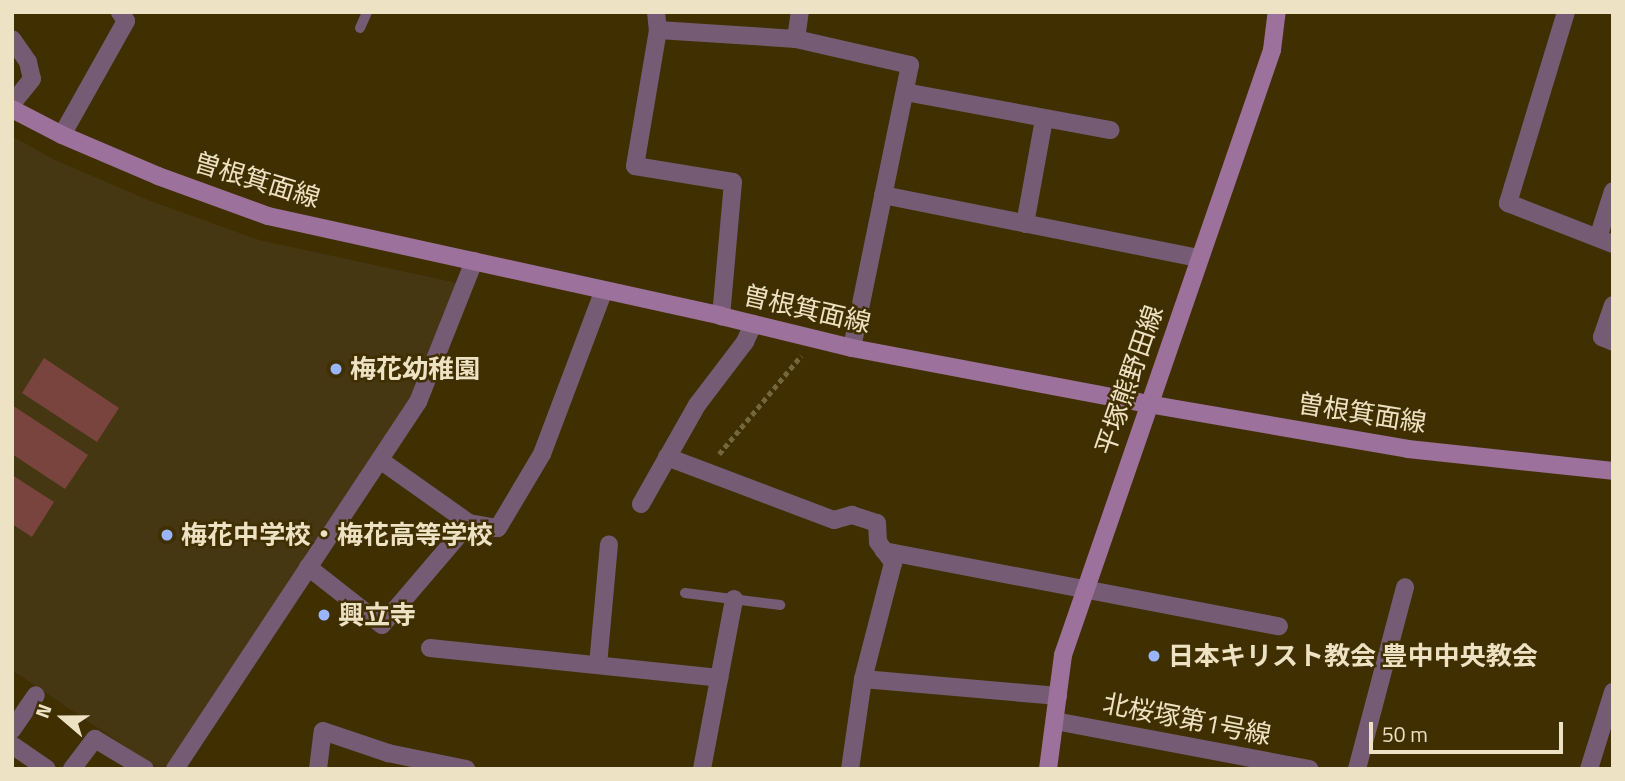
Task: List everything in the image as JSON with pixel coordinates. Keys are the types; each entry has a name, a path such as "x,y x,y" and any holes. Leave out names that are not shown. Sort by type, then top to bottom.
{"street":[{"path":"62,135 126,20 120,12"},
{"path":"796,39 800,12"},
{"name":"平塚熊野田線","path":"1048,769 1063,654 1272,50 1277,12"},
{"path":"1566,12 1508,203 1605,241 1613,191"},
{"path":"721,316 733,182 635,166 657,21 796,39 910,65 852,348"},
{"path":"12,39 27,62 32,79 12,107"},
{"path":"905,92 1111,130"},
{"name":"曽根箕面線","path":"12,107 62,135 158,176 268,216 721,316 852,348 1148,404 1408,449 1613,471"},
{"path":"1025,224 1044,119"},
{"path":"883,195 1199,258"},
{"path":"175,769 418,402 474,261"},
{"path":"380,460 469,523 498,528 542,454 604,290"},
{"path":"1613,305 1602,337 1613,342"},
{"path":"641,504 696,405 745,342 753,324"},
{"path":"667,457 834,520 852,515 877,523 878,542 893,563 863,679 849,769"},
{"path":"308,567 382,625 469,523"},
{"path":"598,665 609,545"},
{"path":"884,551 1279,626"},
{"path":"1357,769 1405,587"},
{"path":"702,769 734,598"},
{"path":"430,648 719,678"},
{"path":"863,679 1058,696"},
{"path":"1589,769 1613,692"},
{"path":"12,730 36,695"},
{"name":"北桜塚第1号線","path":"1055,720 1310,769"},
{"path":"318,769 323,731 388,753 466,769"},
{"path":"72,769 95,739 145,769"},
{"path":"12,745 47,769"}],"lane":[{"path":"360,28 367,12"},
{"path":"685,593 780,604"}],"path":[{"path":"706,472 803,354 807,337"}],"shaded area":[{"name":"梅花中学校・梅花高等学校","path":"12,136 53,159 148,200 259,240 457,283 412,400 168,766 156,767 12,670"},
{"path":"44,358 119,408 97,442 22,393"},
{"path":"12,405 88,455 65,489 12,454"},
{"path":"12,475 54,502 32,537 12,524"}],"place":[{"name":"梅花幼稚園","path":"336,369"},
{"name":"梅花中学校・梅花高等学校","path":"167,535"},
{"name":"興立寺","path":"324,615"},
{"name":"日本キリスト教会 豊中中央教会","path":"1154,656"}]}
